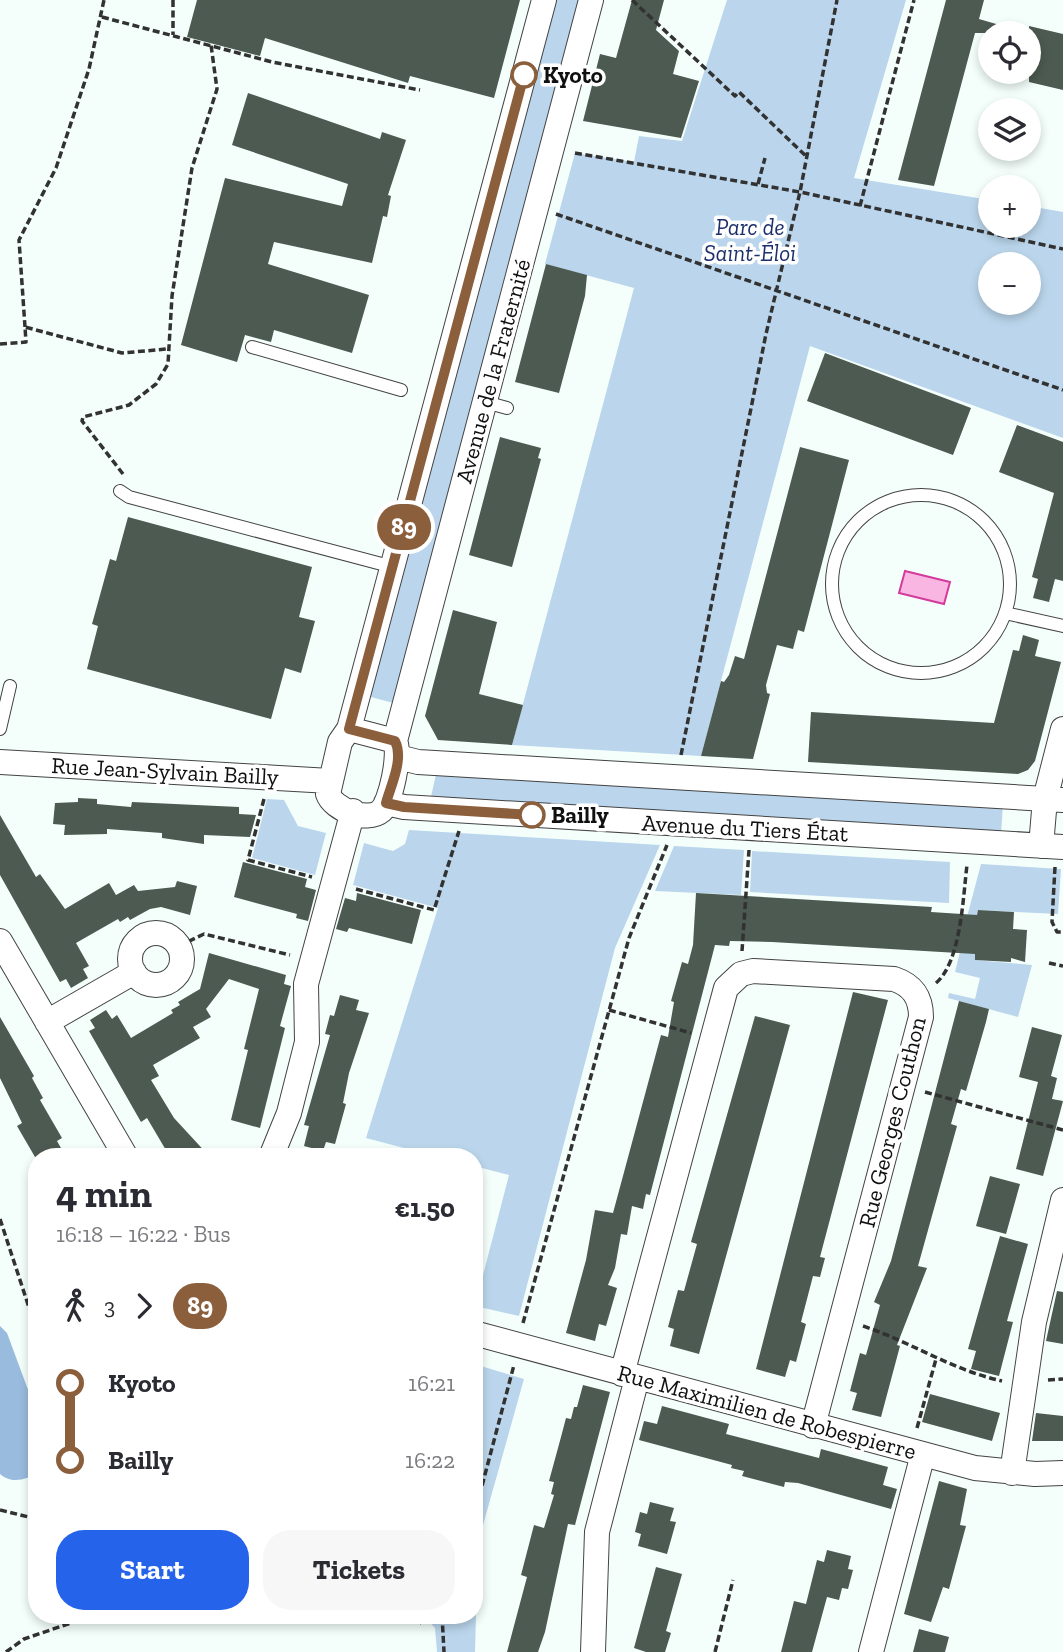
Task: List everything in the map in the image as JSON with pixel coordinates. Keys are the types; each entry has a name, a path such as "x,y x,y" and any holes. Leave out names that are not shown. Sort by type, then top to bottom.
{"street":[{"name":"Avenue de la Fraternité","path":"349,729 544,0"},
{"name":"Avenue de la Fraternité","path":"397,749 496,405 591,0"},
{"path":"349,729 397,749 386,803 379,813 372,815 339,808 330,799 330,781 340,742 349,729"},
{"path":"1053,852 1054,799 1063,729"},
{"name":"Avenue du Tiers État","path":"397,749 426,762 1054,799"},
{"name":"Rue Jean-Sylvain Bailly","path":"0,762 330,781"},
{"name":"Avenue du Tiers État","path":"386,803 404,807 751,828 1053,852"},
{"path":"275,1148 289,1113 307,1042 306,985 352,811"},
{"path":"153,932 174,937 178,946 184,955 179,976 161,987 139,981 129,963 134,943 153,932"},
{"path":"0,941 122,1148"},
{"name":"Rue Georges Couthon","path":"740,974 753,971 894,979 904,982 919,998 921,1017 813,1426"},
{"path":"47,1022 134,972"},
{"path":"593,1652 597,1532 629,1376 726,988 740,974"},
{"path":"1012,1473 1034,1322 1063,1200"},
{"name":"Rue Maximilien de Robespierre","path":"483,1336 975,1468 1012,1473 1063,1473"},
{"path":"871,1652 917,1452"}],"lane":[{"path":"253,347 401,390"},
{"path":"124,494 393,566"},
{"path":"908,496 943,498 975,513 1001,546 1009,576 1005,612 991,638 963,662 922,673 891,668 864,652 842,625 832,595 834,564 850,530 874,509 908,496"},
{"path":"1005,612 1063,626"},
{"path":"0,729 10,686"}],"path":[{"path":"0,344 26,342 19,240 56,168 89,69 104,0"},
{"path":"173,0 173,35"},
{"path":"632,0 735,96 738,92 807,158"},
{"path":"800,192 836,0"},
{"path":"860,206 915,0"},
{"path":"102,18 272,62 420,90"},
{"path":"124,494 132,486 82,421 83,417 129,405 156,384 168,364 173,296 192,169 217,89 211,45"},
{"path":"570,152 800,192 1063,249"},
{"path":"758,184 765,158"},
{"path":"554,214 1063,390"},
{"path":"25,327 122,354 168,349"},
{"path":"266,793 248,860 317,878"},
{"path":"740,974 751,828"},
{"path":"349,887 434,910 460,829"},
{"path":"1053,852 1052,922 1057,932 1063,932"},
{"path":"919,998 947,974 957,933 968,858"},
{"path":"178,946 204,934 313,960"},
{"path":"1049,963 1063,966"},
{"path":"610,1010 683,1029 711,1044"},
{"path":"902,1086 1063,1130"},
{"path":"0,1219 28,1305"},
{"path":"841,1318 906,1341 964,1372 1001,1381 1063,1378"},
{"path":"483,1480 517,1345"},
{"path":"917,1452 936,1359"},
{"path":"0,1510 28,1517"},
{"path":"715,1652 733,1580"},
{"path":"6,1652 24,1639 68,1624"},
{"path":"441,1624 444,1652"}],"green space":[{"path":"552,0 584,0 397,704 367,696"},
{"name":"Parc de Saint-Éloi","path":"727,0 906,0 854,178 978,198 978,238 1041,238 1041,208 1063,212 1063,438 810,346 701,756 512,745 634,288 545,264 575,153 634,162 639,136 682,141"},
{"path":"437,770 1003,803 1001,835 430,801"},
{"path":"267,799 284,800 298,826 326,833 315,875 252,858"},
{"path":"409,830 660,845 615,948 519,1316 483,1308 483,1275 509,1175 483,1168 483,1148 404,1148 366,1138 438,908 353,885 364,843 393,851 405,844"},
{"path":"674,846 744,850 741,895 655,891"},
{"path":"752,851 950,862 949,903 750,892"},
{"path":"981,864 1061,869 1058,914 978,910 976,929 964,928"},
{"path":"963,940 976,941 975,960 1032,965 1018,1017 948,998 949,993 975,999 980,978 955,972"},
{"path":"483,1367 524,1379 483,1525"},
{"path":"431,1624 476,1624 475,1652 437,1652 435,1628"}],"shaded area":[{"path":"905,571 950,582 944,604 899,593"},
{"path":"0,1326 7,1333 28,1390 28,1478 9,1479 0,1474"}],"building":[{"path":"197,0 520,0 494,98 410,76 408,83 265,38 260,56 187,37"},
{"path":"632,0 664,0 656,30 679,51 673,74 699,81 681,138 583,121 600,54 616,58"},
{"path":"946,0 984,0 979,19 986,21 978,21 978,33 975,33 934,186 898,180"},
{"path":"1041,29 1063,34 1063,90 1038,84 1041,84"},
{"path":"248,93 380,139 382,132 406,140 388,195 391,196 387,217 383,216 372,263 274,242 268,264 369,295 352,353 274,330 271,342 245,335 237,362 181,345 225,178 342,206 348,184 232,145"},
{"path":"546,264 587,275 585,296 559,393 515,382"},
{"path":"825,353 971,408 953,455 807,401"},
{"path":"1017,425 1063,442 1063,581 1055,579 1049,602 1033,598 1038,579 1032,577 1054,493 999,472"},
{"path":"500,437 541,448 538,458 541,459 512,567 469,555"},
{"path":"800,447 849,460 804,632 798,630 793,649 777,645 766,685 767,693 770,694 753,759 701,756 721,681 724,682 729,675 735,656 744,659"},
{"path":"128,517 312,567 299,617 315,621 301,673 285,668 271,719 87,669 98,626 92,624 110,559 116,561"},
{"path":"453,610 497,622 479,694 523,705 512,745 438,740 425,716"},
{"path":"1023,635 1039,640 1035,656 1061,662 1035,761 1028,770 1018,774 808,762 811,712 994,723 1013,650 1019,651"},
{"path":"78,798 97,799 97,804 131,807 132,802 239,807 239,814 256,815 250,837 204,835 204,844 162,838 162,833 107,829 107,834 64,835 65,825 53,824 55,803 78,802"},
{"path":"0,815 36,877 40,874 65,909 109,883 116,895 134,885 138,891 175,887 177,881 197,886 190,915 161,907 150,909 130,920 128,917 120,922 118,919 76,943 89,966 83,969 88,978 71,988 66,979 60,982 0,875"},
{"path":"243,862 307,879 305,887 316,890 308,921 296,918 297,914 234,897"},
{"path":"357,893 421,910 412,944 349,928 347,932 336,929 345,898 356,901"},
{"path":"696,893 932,907 931,912 977,915 978,910 1014,912 1013,929 1027,930 1025,962 1011,958 1011,962 975,960 975,954 772,942 730,941 729,946 715,945 650,1195 646,1194 643,1209 632,1206 627,1235 621,1234 615,1268 608,1285 617,1288 606,1326 599,1324 595,1341 566,1333 586,1260 595,1210 613,1213 661,1035 668,1037 674,1002 671,1001 682,962 688,964 693,945"},
{"path":"209,953 286,975 284,984 291,986 280,1026 285,1028 260,1128 231,1120 248,1050 244,1049 259,989 229,979 206,1009 211,1017 193,1027 200,1038 153,1065 159,1076 151,1080 174,1118 202,1148 165,1148 147,1118 141,1122 89,1031 95,1028 90,1020 106,1010 112,1019 117,1015 131,1038 173,1013 171,1010 180,1005 178,1002 200,989"},
{"path":"853,992 888,1000 820,1257 825,1258 820,1277 813,1276 801,1322 806,1324 796,1362 790,1360 785,1377 756,1369"},
{"path":"340,995 359,1000 356,1010 369,1013 349,1073 343,1103 346,1104 335,1144 326,1142 324,1148 312,1148 304,1146 309,1126 304,1125 330,1035 325,1034 330,1015 334,1016"},
{"path":"959,1001 989,1009 966,1091 961,1089 951,1124 957,1126 918,1266 927,1268 897,1345 900,1346 881,1417 852,1410 857,1393 850,1391 860,1353 866,1355 880,1305 874,1302 891,1261"},
{"path":"755,1016 790,1025 699,1354 670,1346 674,1329 668,1327 678,1290 684,1291 697,1244 691,1242"},
{"path":"0,1017 34,1076 32,1078 43,1098 40,1100 62,1138 57,1141 61,1148 30,1148 17,1126 22,1123 0,1078"},
{"path":"1032,1027 1062,1035 1051,1076 1057,1078 1052,1099 1063,1101 1043,1176 1016,1169 1038,1082 1019,1077"},
{"path":"990,1176 1020,1184 1006,1234 976,1226"},
{"path":"1000,1236 1028,1244 1007,1321 1013,1322 999,1376 971,1369 976,1351 968,1349"},
{"path":"1057,1291 1063,1292 1063,1344 1046,1341"},
{"path":"583,1385 610,1392 575,1525 568,1524 545,1632 538,1652 507,1652 527,1577 521,1575 534,1525 544,1528 554,1495 551,1494 554,1482 549,1481 566,1418 571,1419"},
{"path":"930,1394 1000,1413 992,1441 922,1422"},
{"path":"662,1406 729,1424 726,1434 819,1458 821,1449 888,1467 883,1485 897,1489 891,1509 798,1483 785,1482 784,1487 742,1476 744,1471 731,1468 732,1465 639,1440 644,1421 657,1424"},
{"path":"1036,1413 1063,1416 1063,1441 1032,1441"},
{"path":"939,1481 967,1489 960,1525 966,1526 949,1589 943,1587 931,1622 904,1614"},
{"path":"650,1502 674,1508 670,1521 676,1522 667,1554 638,1546 641,1534 635,1532 640,1512 647,1514"},
{"path":"827,1550 851,1556 848,1569 853,1570 848,1589 842,1588 839,1600 827,1597 812,1652 781,1652 794,1601 806,1604 817,1560 824,1562"},
{"path":"656,1567 682,1574 666,1631 671,1633 665,1652 646,1652 634,1648"},
{"path":"919,1629 949,1637 945,1652 913,1652"}],"bus line":[{"name":"89","path":"524,75 349,729 395,741 399,752 386,803 404,807 532,815"}],"place":[{"name":"Kyoto","path":"524,75"},
{"name":"Bailly","path":"532,815"}]}
